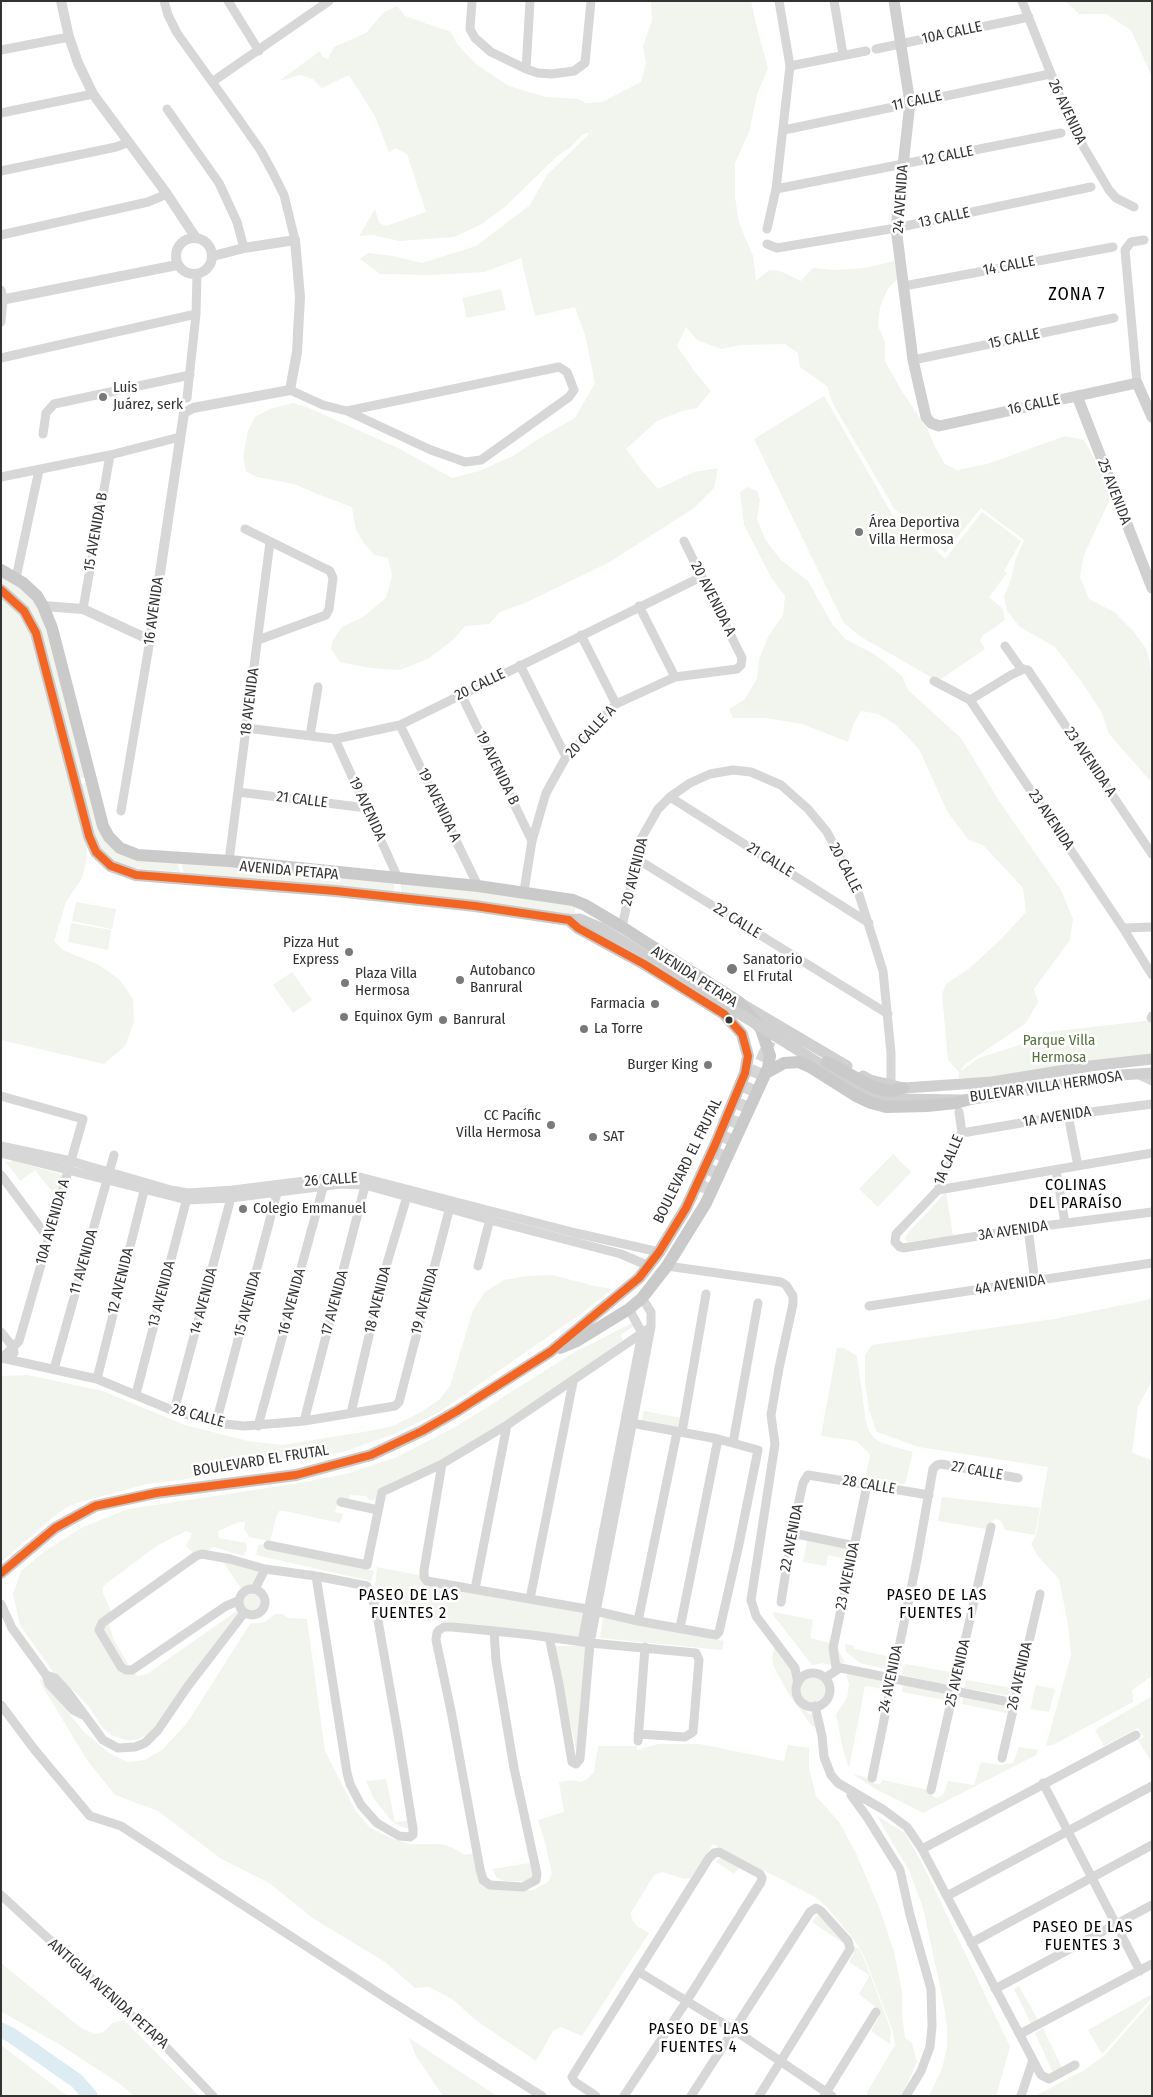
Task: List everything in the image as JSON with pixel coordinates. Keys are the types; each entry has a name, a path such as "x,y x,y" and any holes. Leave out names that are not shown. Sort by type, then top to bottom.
{"main road":[{"name":"24 AVENIDA","path":"894,1 910,103 896,228 913,360 924,414 932,423"},
{"name":"16 CALLE","path":"932,423 939,426 1137,383"},
{"path":"1137,383 1152,417"},
{"name":"25 AVENIDA","path":"1077,396 1147,567 1152,588"},
{"name":"AVENIDA PETAPA","path":"1,570 16,578 30,589 43,606 52,628 106,832 120,848 138,855 229,861 478,886 524,891 573,900 622,927 739,1002"},
{"name":"AVENIDA PETAPA","path":"1,590 24,611 36,633 88,836 96,852 106,862 123,872 147,876 238,882 397,898 542,915 569,920 578,928 629,956 724,1014 737,1026"},
{"path":"75,783 91,778"},
{"path":"397,898 398,878"},
{"name":"BULEVAR VILLA HERMOSA","path":"569,920 580,919 600,928 868,1094 893,1099 964,1099 1087,1080 1152,1073"},
{"path":"739,1002 750,1014 763,1034 770,1056"},
{"name":"BULEVAR VILLA HERMOSA","path":"739,1002 870,1080 897,1087 992,1082 1090,1066 1152,1059"},
{"path":"750,1014 746,1023 737,1026 745,1040 748,1056 760,1048 767,1050 770,1056"},
{"name":"BOULEVARD EL FRUTAL","path":"1,1573 55,1528 87,1509 103,1503 156,1493 296,1475 372,1455 458,1411 550,1352 639,1278 659,1252 678,1223 729,1113 745,1073 748,1056"},
{"name":"BOULEVARD EL FRUTAL","path":"550,1352 577,1341 630,1309 642,1298 667,1266 706,1203 766,1073 770,1056"},
{"path":"766,1073 784,1063 798,1062 810,1067 856,1096 886,1107 927,1106 956,1103 964,1099"},
{"path":"828,1062 875,1088 892,1090 897,1087"},
{"path":"678,1223 702,1193"},
{"path":"630,1309 628,1300 640,1284 639,1278"}],"street":[{"path":"61,1 69,37 78,63 93,94 167,194 184,222 191,239"},
{"path":"164,1 168,15 177,33 261,151 284,195 295,240 300,297 297,352 290,390 323,405 347,411 431,450 465,462 481,460 558,406 574,390 567,372 559,367 347,411"},
{"path":"228,1 259,51"},
{"path":"212,82 328,1"},
{"path":"472,1 471,34 491,52 526,69 538,73 552,74 574,71 583,66 587,59 591,1"},
{"path":"526,69 530,1"},
{"path":"767,230 776,189 790,66 779,1"},
{"path":"834,1 842,54"},
{"name":"26 AVENIDA","path":"1022,1 1073,129 1098,173 1116,198 1134,207"},
{"name":"10A CALLE","path":"876,49 1029,17"},
{"path":"1,50 69,37"},
{"path":"790,66 866,50"},
{"name":"11 CALLE","path":"784,130 1050,74"},
{"path":"1,113 93,94"},
{"path":"167,109 219,183 237,222 244,248"},
{"name":"12 CALLE","path":"776,189 1061,134"},
{"path":"1,172 116,147 129,142"},
{"name":"13 CALLE","path":"767,244 777,248 896,228 1091,187"},
{"path":"1,235 148,202 167,194"},
{"path":"191,239 208,244 213,256 208,268 197,275 186,273 177,265 176,253 178,248 191,239"},
{"path":"213,256 244,248 295,240"},
{"path":"1137,383 1125,250 1131,242 1144,240"},
{"name":"14 CALLE","path":"904,286 1113,247"},
{"path":"1,322 2,296 177,265"},
{"path":"187,398 196,314 197,275"},
{"path":"1,358 196,314"},
{"name":"15 CALLE","path":"913,360 1114,318"},
{"path":"43,434 46,413 54,404 190,374"},
{"name":"16 AVENIDA","path":"121,810 150,640 185,411 240,398 290,390"},
{"path":"1,477 110,455 180,437"},
{"name":"15 AVENIDA B","path":"83,609 110,455"},
{"path":"16,578 39,470"},
{"path":"245,529 330,571 332,575 329,609 326,615 258,640"},
{"name":"20 AVENIDA A","path":"684,541 742,658"},
{"name":"18 AVENIDA","path":"229,861 270,542"},
{"name":"20 CALLE","path":"246,728 335,740 400,725 701,577"},
{"path":"43,606 83,609 150,640"},
{"path":"640,606 675,677"},
{"path":"581,635 616,704"},
{"name":"23 AVENIDA A","path":"1006,646 1025,670 1152,854"},
{"name":"20 CALLE A","path":"524,891 532,841 546,793 566,757 616,704 675,677 737,669 741,665 742,658"},
{"path":"520,665 566,757"},
{"path":"970,700 1025,670"},
{"name":"23 AVENIDA","path":"934,681 970,700 1123,928 1152,975"},
{"path":"310,736 318,687"},
{"name":"19 AVENIDA B","path":"462,694 532,841"},
{"name":"19 AVENIDA A","path":"400,725 478,886"},
{"name":"19 AVENIDA","path":"335,740 398,878"},
{"name":"20 CALLE","path":"670,797 690,783 710,774 733,770 751,772 781,785 808,809 826,832 858,888 870,923 883,971 891,1053 897,1087"},
{"name":"21 CALLE","path":"238,792 367,808"},
{"name":"21 CALLE","path":"670,797 870,923"},
{"name":"20 AVENIDA","path":"622,927 641,839 649,821 658,808 670,797"},
{"name":"22 CALLE","path":"637,859 888,1014"},
{"path":"1123,928 1152,927"},
{"path":"1137,1074 1152,1082"},
{"name":"10A AVENIDA A","path":"1,1096 83,1119 19,1341 13,1347"},
{"name":"1A AVENIDA","path":"962,1133 1068,1115 1152,1104"},
{"name":"1A CALLE","path":"903,1248 897,1244 894,1238 938,1190 955,1142 962,1133 959,1112"},
{"path":"1068,1115 1078,1166"},
{"name":"26 CALLE","path":"2,1150 70,1165 188,1196 232,1194 324,1183 352,1184 366,1182 451,1204 621,1254 649,1266"},
{"path":"938,1190 1152,1153"},
{"name":"11 AVENIDA","path":"54,1369 114,1155"},
{"path":"1056,1170 1065,1223"},
{"path":"1,1175 48,1238"},
{"name":"17 AVENIDA","path":"304,1421 366,1182"},
{"name":"16 AVENIDA","path":"258,1426 324,1183"},
{"name":"12 AVENIDA","path":"97,1379 145,1186"},
{"name":"15 AVENIDA","path":"216,1423 278,1189"},
{"name":"18 AVENIDA","path":"351,1413 382,1280 408,1193"},
{"name":"14 AVENIDA","path":"174,1411 232,1194"},
{"name":"13 AVENIDA","path":"136,1394 188,1196"},
{"name":"19 AVENIDA","path":"399,1402 451,1204"},
{"name":"3A AVENIDA","path":"903,1248 1028,1228 1152,1212"},
{"path":"478,1266 491,1216"},
{"name":"26 CALLE","path":"491,1216 659,1252"},
{"path":"1028,1228 1035,1282"},
{"name":"4A AVENIDA","path":"869,1306 1152,1263"},
{"path":"667,1266 781,1282 793,1296 771,1414 775,1444 751,1600 756,1616 795,1668 798,1683 796,1692 801,1701 810,1706 824,1702 829,1693 828,1683 825,1678 817,1673 807,1674 795,1668"},
{"path":"638,1621 680,1432 706,1294"},
{"path":"549,1637 572,1762 575,1764 580,1759 587,1609 651,1326 651,1312 642,1298"},
{"path":"733,1443 758,1303"},
{"path":"586,1642 597,1612 642,1333 630,1309"},
{"path":"268,1545 366,1566 369,1563 378,1510 384,1491 442,1464 508,1425 573,1382 651,1326"},
{"path":"1,1332 13,1347 15,1360"},
{"path":"2,1358 13,1347"},
{"name":"28 CALLE","path":"2,1358 97,1379 174,1411 216,1423 258,1426 304,1421 395,1406 399,1402"},
{"path":"530,1599 573,1382"},
{"path":"442,1464 424,1577 428,1581 587,1609 638,1621 715,1635 719,1632 758,1451 756,1448 718,1439 629,1423"},
{"path":"475,1589 508,1425"},
{"path":"680,1628 718,1439"},
{"name":"27 CALLE","path":"937,1465 1018,1478"},
{"name":"24 AVENIDA","path":"872,1778 933,1469 937,1465"},
{"name":"28 CALLE","path":"808,1475 929,1495"},
{"name":"22 AVENIDA","path":"781,1602 792,1533 803,1482 808,1475"},
{"name":"23 AVENIDA","path":"836,1667 833,1648 867,1486"},
{"path":"341,1502 378,1510"},
{"name":"25 AVENIDA","path":"931,1790 991,1527"},
{"path":"792,1533 855,1546"},
{"path":"255,1589 244,1591 238,1601 226,1606 132,1670 126,1670 121,1666 99,1630 102,1623 196,1556 202,1554 230,1559 266,1569 316,1576 367,1586 373,1597 412,1821 413,1835 410,1837 399,1836 377,1823 362,1805 350,1784 316,1576"},
{"path":"255,1589 266,1569"},
{"path":"238,1601 244,1613 252,1615 262,1609 264,1597 255,1589"},
{"name":"26 AVENIDA","path":"1002,1758 1040,1594"},
{"path":"1,1604 19,1638 46,1675 55,1678 67,1691 103,1740 114,1747 130,1748 145,1743 158,1730 188,1686 244,1613"},
{"path":"494,1631 496,1661 514,1768 537,1874 536,1880 519,1888 496,1887 486,1882 482,1877 436,1632 444,1627 494,1631 694,1652 698,1655 699,1660 693,1732 685,1737 638,1738 645,1647"},
{"path":"825,1678 837,1670 836,1667 1014,1703"},
{"path":"798,1683 807,1674"},
{"path":"1,1705 34,1749 90,1816 121,1826 386,1998 542,2096"},
{"path":"815,1706 822,1736 824,1757 831,1775 856,1800 900,1870 915,1934 931,1989 932,2026 930,2047 921,2071 906,2096"},
{"path":"922,1850 1043,1783 1136,1735"},
{"path":"838,1783 884,1810 907,1827 947,1896 1041,2075 1049,2079 1075,2065"},
{"path":"1043,1783 1140,1971"},
{"path":"947,1896 1152,1786"},
{"path":"971,1943 1152,1845"},
{"path":"596,2096 575,2082 572,2077 714,1852 719,1852 761,1874 761,1882 686,2002 624,2096"},
{"name":"ANTIGUA AVENIDA PETAPA","path":"1,1896 168,2048 213,2096"},
{"path":"995,1989 1152,1905"},
{"path":"691,2096 810,1912 814,1908 819,1909 848,1941 850,1949 759,2096"},
{"path":"1020,2034 1152,1964"},
{"path":"639,1972 734,2030 827,2094 876,2012"},
{"path":"1021,2096 1033,2060"}],"green space":[{"path":"651,1 751,1 768,68 757,95 749,132 735,163 735,197 739,223 753,256 756,281 769,270 780,271 801,281 813,268 835,270 865,268 894,261 898,279 888,288 880,307 878,326 885,342 885,361 903,393 928,430 945,464 957,470 987,464 1065,436 1084,440 1099,467 1110,499 1084,555 1080,577 1089,599 1114,612 1134,632 1147,650 1152,674 1152,783 1109,734 1101,711 1055,647 1020,627 1007,611 1004,596 1024,540 981,508 945,553 913,521 895,510 833,404 827,386 800,367 798,353 785,344 741,345 721,349 697,340 686,327 677,346 711,391 697,408 682,411 657,421 626,449 658,489 694,472 718,468 714,488 694,508 608,563 525,603 500,612 489,624 465,626 454,639 428,659 400,670 370,668 340,662 331,649 333,640 342,627 363,617 386,598 392,576 388,558 374,555 364,543 356,530 352,507 294,484 257,477 246,471 243,457 248,431 255,417 270,409 293,403 307,407 400,449 452,478 479,471 513,456 575,418 595,383 585,335 575,307 535,316 521,258 485,272 432,275 380,274 360,259 368,253 393,256 422,263 476,246 530,205 547,175 589,134 582,135 572,146 557,156 507,205 482,224 454,237 399,241 373,235 359,236 375,209 379,223 386,226 426,212 407,154 395,148 389,153 375,116 349,75 322,88 313,79 300,75 279,81 320,51 323,57 328,59 334,47 366,33 383,13 397,6 405,16 451,32 457,44 477,65 509,86 546,97 579,99 585,103 602,102 641,82 646,62 643,46 652,20"},
{"path":"1065,1 1152,1 1152,77 1131,30 1106,14 1079,14"},
{"path":"501,289 506,310 467,318 462,298"},
{"name":"Área Deportiva Villa Hermosa","path":"824,396 893,516 910,524 945,559 982,512 1021,541 1004,571 1007,573 989,597 1003,609 1005,620 982,636 980,641 985,649 938,681 861,637 844,623 754,439"},
{"name":"Parque Villa Hermosa","path":"747,487 757,491 760,500 757,519 766,541 781,560 808,581 832,624 845,639 874,654 902,676 908,690 961,738 999,801 1061,890 1073,919 1070,940 1034,989 1038,1002 1026,1023 964,1065 961,1071 979,1058 1025,1043 1048,1032 1145,1021 1152,1022 1152,1054 989,1079 959,1078 959,1072 948,1060 942,994 946,984 970,968 1026,912 1023,888 983,845 969,840 948,813 919,749 895,724 878,714 861,711 854,723 848,742 802,724 766,718 733,718 729,709 744,700 757,679 759,659 768,637 783,615 785,596 771,577 744,525 740,492"},
{"path":"1,575 24,589 40,609 87,777 77,779 22,602 1,584"},
{"path":"1,598 16,611 29,631 87,847 82,878 66,902 54,941 63,950 99,965 119,979 133,999 134,1022 125,1046 104,1064 1,1040"},
{"path":"89,782 107,840 177,862 180,872 121,867 101,853 78,785"},
{"path":"181,861 395,880 394,892 184,873"},
{"path":"401,881 576,906 574,916 401,893"},
{"path":"76,902 116,909 112,929 72,921"},
{"path":"71,923 111,930 108,950 68,942"},
{"path":"292,972 312,1000 293,1013 273,985"},
{"path":"893,1154 911,1172 878,1207 859,1189"},
{"path":"14,1161 64,1175 58,1199 35,1170 20,1181 6,1162"},
{"path":"946,1192 953,1236 907,1242 905,1238 908,1233"},
{"path":"552,1275 612,1289 582,1313 441,1411 394,1434 343,1452 181,1480 147,1484 80,1502 69,1506 53,1517 1,1562 1,1376 28,1375 103,1391 185,1425 248,1441 282,1445 369,1431 393,1426 421,1412 439,1400 450,1386 473,1310 485,1292 504,1280 526,1276"},
{"path":"1152,1297 1152,1380 1138,1407 1132,1453 1152,1460 1152,1676 1132,1690 1133,1702 1053,1745 1046,1746 1071,1655 1068,1624 1059,1579 1037,1555 1031,1544 1036,1535 1048,1467 919,1447 877,1432 869,1410 865,1382 865,1355 872,1345 1054,1319 1147,1300"},
{"path":"636,1321 637,1329 633,1327 620,1335 623,1340 558,1387 455,1453 390,1483 375,1500 369,1500 366,1496 350,1495 348,1504 338,1502 335,1512 343,1514 340,1523 279,1511 270,1541 249,1537 244,1529 245,1522 239,1522 218,1531 219,1538 246,1543 247,1550 243,1556 214,1547 201,1555 193,1553 186,1546 192,1533 186,1531 158,1545 107,1583 103,1587 103,1593 112,1614 109,1625 114,1640 132,1671 138,1676 147,1674 238,1610 240,1616 164,1716 147,1735 137,1740 125,1740 113,1736 103,1728 89,1707 73,1690 58,1679 20,1625 13,1594 21,1571 45,1551 83,1527 128,1509 294,1484 346,1474 397,1457 457,1426 573,1353"},
{"path":"837,1348 844,1348 857,1356 866,1422 874,1438 882,1443 913,1452 905,1484 865,1479 870,1456 868,1452 856,1441 821,1436"},
{"path":"644,1411 687,1419 685,1430 641,1422"},
{"path":"942,1497 1040,1508 1035,1535 1005,1530 1001,1521 997,1519 992,1521 986,1529 938,1521"},
{"path":"808,1536 856,1544 853,1560 828,1555 826,1566 803,1562"},
{"path":"259,1544 374,1571 371,1581 256,1555"},
{"path":"221,1559 258,1570 258,1581 244,1591 255,1591 260,1597 261,1605 257,1612 246,1614 240,1609 238,1598 243,1591"},
{"name":"PASEO DE LAS FUENTES 2","path":"377,1567 586,1608 581,1642 445,1626 439,1619 421,1622 419,1610 415,1607 392,1608 380,1597 375,1586"},
{"path":"774,1612 813,1620 810,1638 838,1645 839,1652 845,1662 834,1666 823,1663 812,1665 773,1615"},
{"path":"275,1614 283,1614 288,1618 307,1619 325,1751 355,1810 370,1828 393,1839 410,1844 440,1844 451,1847 465,1855 475,1853 484,1882 497,1890 533,1890 548,1882 552,1874 538,1820 564,1812 559,1782 586,1780 594,1772 598,1746 637,1746 637,1750 657,1744 699,1744 784,1761 788,1745 809,1748 809,1768 816,1796 839,1822 855,1851 881,1912 894,1952 902,1991 902,2015 905,2038 912,2043 917,2062 902,2096 867,2096 867,2092 895,2045 892,2029 864,1956 855,1941 826,1906 815,1897 713,1844 691,1878 684,1879 663,1872 654,1875 631,1913 632,1920 637,1926 649,1933 582,2036 561,2027 553,2031 536,2061 477,2021 452,1999 429,1987 415,1988 385,1962 314,1919 269,1883 220,1858 158,1811 115,1795 87,1760 41,1684 40,1678 84,1732 109,1753 127,1762 145,1760 163,1749 187,1723 250,1624 265,1622"},
{"path":"603,1617 724,1641 722,1650 600,1638"},
{"path":"845,1644 854,1646 854,1649 897,1658 894,1671 860,1663 846,1652"},
{"path":"555,1646 587,1646 578,1760"},
{"path":"775,1647 799,1676 793,1689 796,1700 808,1713 823,1719 824,1730 812,1726 788,1693 773,1665 772,1656"},
{"path":"905,1664 956,1673 954,1687 902,1675"},
{"path":"813,1673 824,1678 829,1689 824,1700 813,1705 802,1700 797,1689 802,1678"},
{"path":"851,1673 893,1680 890,1690 865,1686 849,1768 843,1750 836,1714 847,1698 849,1684 846,1675"},
{"path":"966,1680 1018,1689 1016,1697 964,1688"},
{"path":"903,1684 952,1694 950,1701 902,1692"},
{"path":"1036,1685 1055,1689 1049,1712 1030,1709"},
{"path":"964,1696 1014,1705 1011,1714 962,1704"},
{"path":"1152,1696 1152,1763 1138,1740 1144,1737 1138,1728 1104,1746 1095,1730"},
{"path":"1019,1747 1038,1750 1036,1755 923,1813 872,1787 853,1774 864,1777 876,1784 880,1784 883,1780 928,1790 937,1798 943,1795 948,1781 974,1785 981,1762 1001,1765 1013,1763"},
{"path":"386,1779 395,1822 416,1820 418,1828 416,1831 399,1826 391,1820 374,1799 366,1781"},
{"path":"877,1816 905,1833 923,1865 1010,2047 996,2096 929,2096 942,2069 947,2047 947,2026 943,2000 923,1908 910,1872"},
{"path":"721,1857 741,1865 734,1874 716,1862"},
{"path":"536,1862 537,1867 530,1881 504,1881 497,1878 492,1869"},
{"path":"819,1914 847,1946 812,1922"},
{"path":"854,1946 862,1954 884,2011 891,2031 890,2044 871,2031 879,2017 878,2009 859,1994 869,1975 849,1962 854,1953"},
{"path":"1,1963 81,2028 95,2034 104,2032 112,2023 124,2020 199,2096 134,2096 120,2084 62,2046 2,2012"},
{"path":"1019,1986 1038,2020 1031,2024 1014,1989"},
{"path":"1152,1994 1152,1998 1102,2054 1088,2030"},
{"path":"1152,2001 1152,2096 1035,2096 1086,2069 1106,2054"},
{"path":"1043,2028 1063,2070 1054,2075 1035,2033"},
{"path":"409,2038 497,2096 443,2096 416,2056"},
{"path":"1,2045 61,2091 68,2096 1,2096"}],"waterway":[{"path":"1,2030 77,2081 90,2096"}],"tunnel":[{"path":"703,1193 770,1041"}],"transit line":[{"path":"1,590 24,611 36,633 89,836 96,852 111,866 136,875 336,891 475,906 569,920 578,928 644,964 724,1014 742,1034 748,1056 745,1073 715,1145 686,1208 659,1252 639,1278 550,1352 457,1411 422,1431 371,1455 296,1475 156,1493 95,1506 55,1528 1,1573"}],"place":[{"name":"Luis Juárez, serk","path":"103,397"},
{"name":"Área Deportiva Villa Hermosa","path":"859,532"},
{"name":"Pizza Hut Express","path":"349,952"},
{"name":"Sanatorio El Frutal","path":"732,969"},
{"name":"Autobanco Banrural","path":"460,980"},
{"name":"Plaza Villa Hermosa","path":"345,983"},
{"name":"Farmacia","path":"655,1004"},
{"name":"Equinox Gym","path":"344,1017"},
{"name":"Banrural","path":"443,1020"},
{"name":"La Torre","path":"584,1029"},
{"name":"Burger King","path":"708,1065"},
{"name":"CC Pacífic Villa Hermosa","path":"551,1125"},
{"name":"SAT","path":"593,1137"},
{"name":"Colegio Emmanuel","path":"243,1209"}],"district":[{"name":"ZONA 7","path":"1077,295"},
{"name":"COLINAS DEL PARAÍSO","path":"1076,1195"},
{"name":"PASEO DE LAS FUENTES 2","path":"409,1605"},
{"name":"PASEO DE LAS FUENTES 1","path":"937,1605"},
{"name":"PASEO DE LAS FUENTES 3","path":"1083,1937"},
{"name":"PASEO DE LAS FUENTES 4","path":"699,2039"}]}
